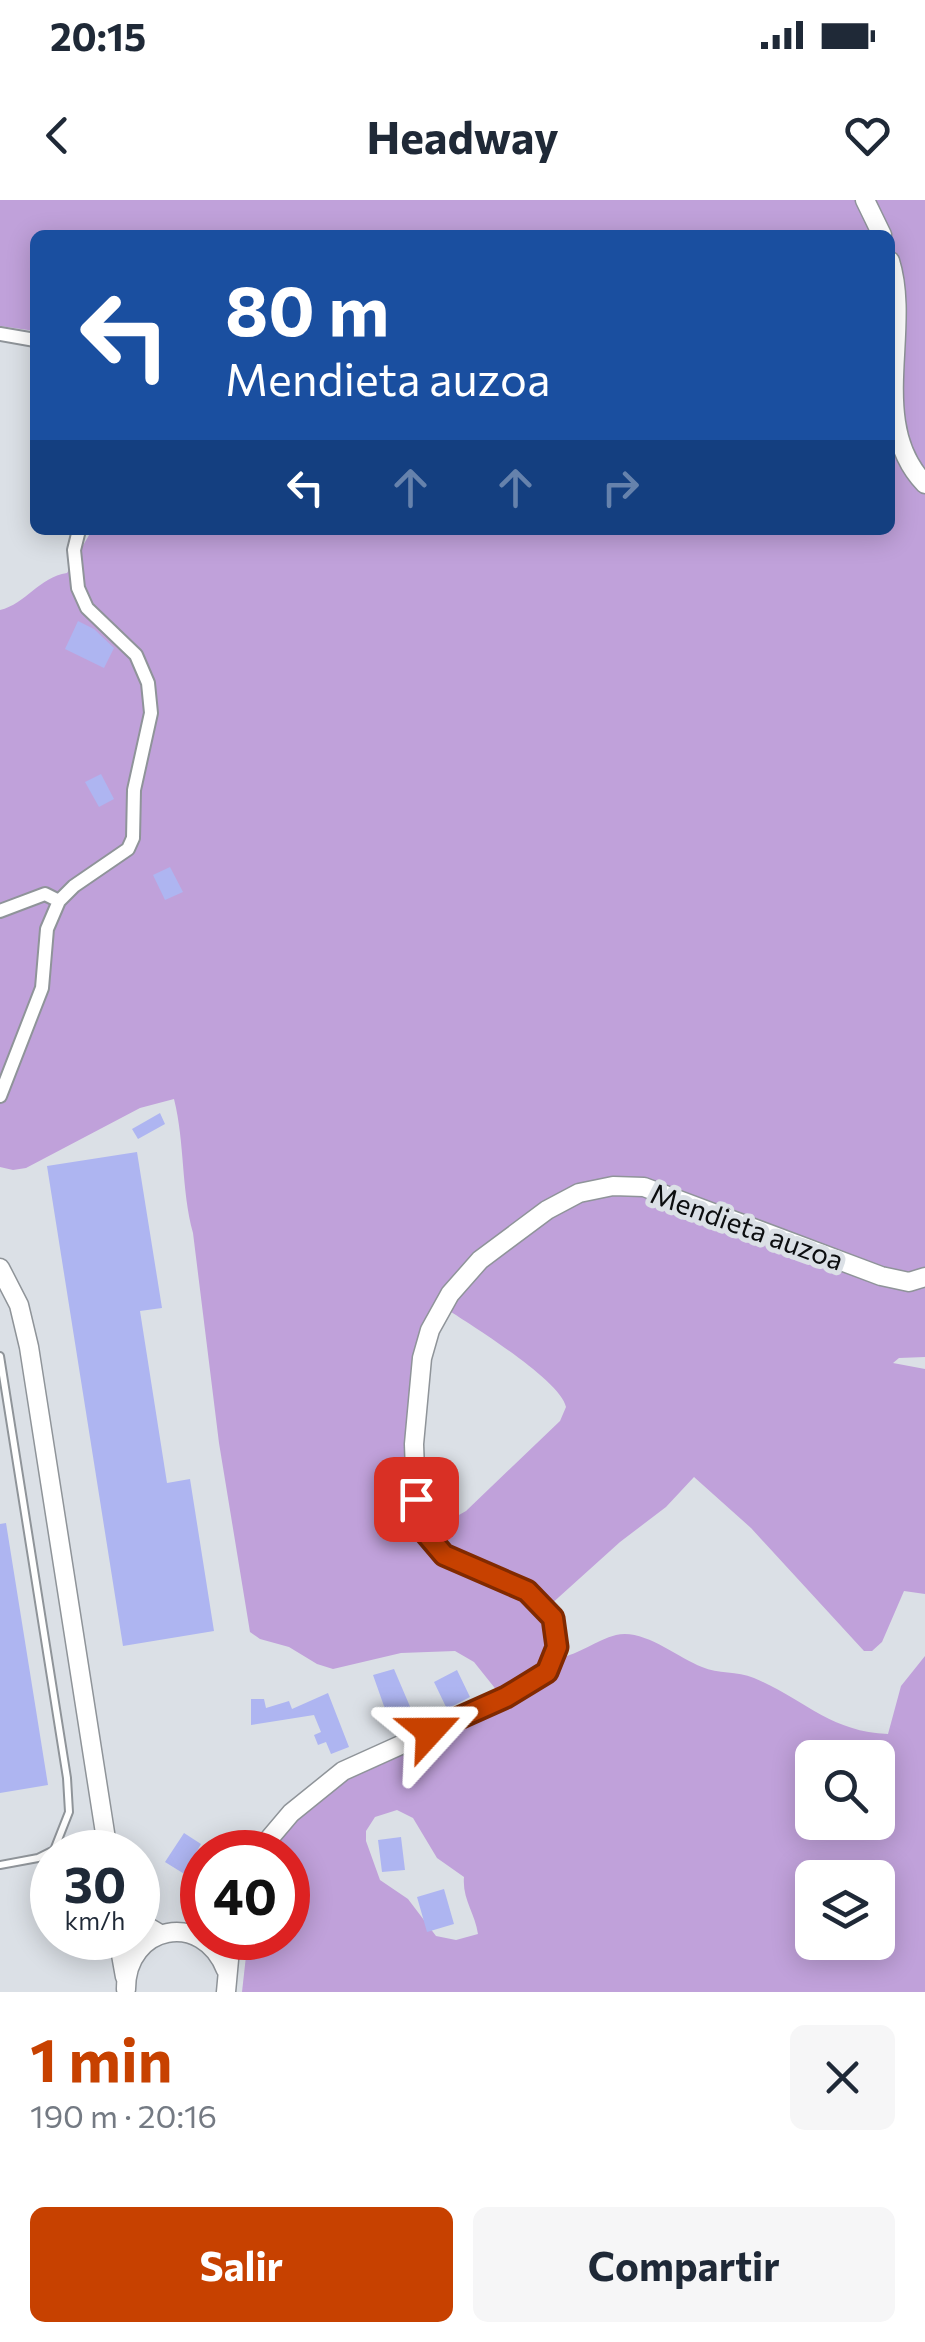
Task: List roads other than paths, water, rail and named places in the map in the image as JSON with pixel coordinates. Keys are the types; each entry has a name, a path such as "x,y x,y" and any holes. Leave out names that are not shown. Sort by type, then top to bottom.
{"street":[{"path":"864,200 879,230"},
{"path":"895,293 895,405 901,440 925,484"},
{"path":"0,334 30,339"},
{"path":"0,1096 42,988 47,929 59,901 128,849 133,838 134,790 151,713 148,683 136,654 87,608 78,588 74,550 78,535"},
{"path":"0,911 45,894 59,901"},
{"name":"Mendieta auzoa","path":"275,1830 342,1771 506,1697 547,1672 557,1647 553,1618 527,1591 444,1555 422,1529 416,1499 414,1444 422,1358 430,1330 450,1294 480,1260 547,1210 579,1193 613,1186 644,1187 880,1276 909,1282 925,1277"},
{"path":"0,1268 19,1305 29,1347 105,1830"},
{"path":"160,1929 209,1943 226,1970"},
{"path":"127,1990 126,1977 134,1956 150,1940 180,1929"},
{"path":"122,1960 127,1990"},
{"path":"226,1992 228,1960"}],"lane":[{"path":"0,1356 67,1778 69,1812 54,1850 38,1858 0,1865"}]}
